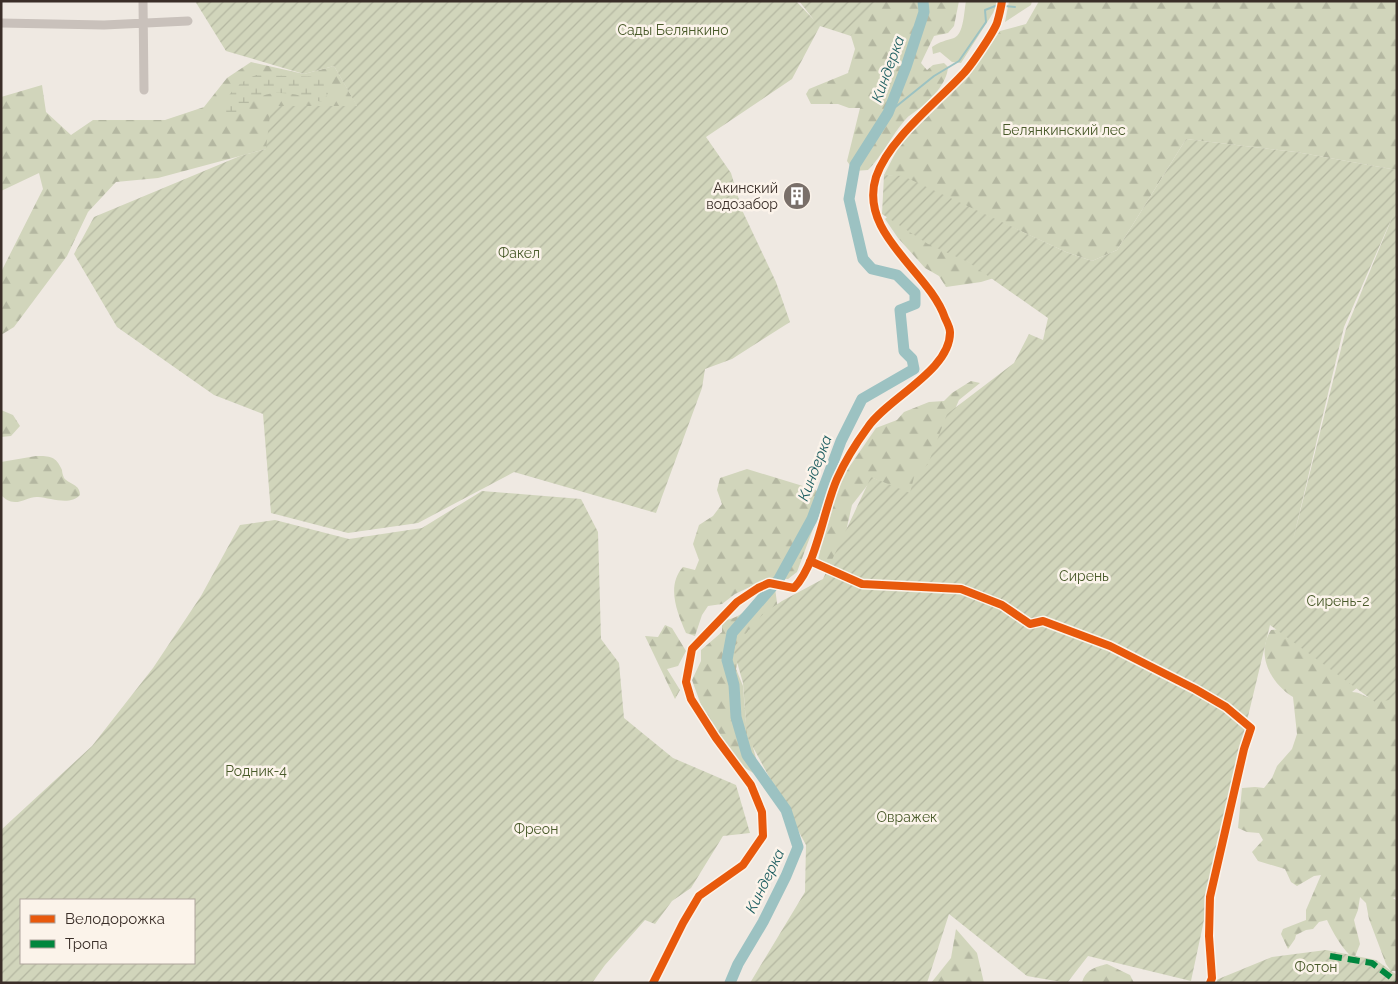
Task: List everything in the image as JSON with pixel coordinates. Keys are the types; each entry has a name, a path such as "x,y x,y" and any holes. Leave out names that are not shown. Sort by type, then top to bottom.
{"street":[{"path":"143,1 144,90"},
{"path":"653,983 683,923 699,896 743,865 763,836 762,812 751,785 716,738 691,699 686,682 692,649 737,602 758,588 770,583 794,588 801,580 810,561 837,479 869,426 886,407 940,361 946,349 950,332 942,308 929,288 892,245 875,211 874,192 876,177 897,140 965,72 996,24 1002,1"},
{"path":"1,23 104,25 188,21"},
{"path":"810,561 862,584 961,589 1002,605 1030,624 1043,621 1110,646 1226,706 1251,728 1244,749 1210,897 1209,936 1212,978 1210,983"}],"green space":[{"name":"Факел","path":"195,1 796,1 814,20 799,1 877,1 851,36 820,26 792,79 706,137 731,173 742,210 776,282 790,322 732,359 705,369 702,388 656,513 514,472 418,523 348,533 271,513 263,414 214,395 117,327 74,254 94,217 240,156 266,149 271,106 357,106 334,66 304,74 226,51"},
{"path":"877,1 959,1 954,26 948,33 934,36 921,63 927,70 933,65 944,63 948,67 942,84 930,99 905,120 868,170 854,171 847,161 860,108 849,108 838,104 811,104 806,94 809,89 848,73 855,49 851,36 866,13"},
{"path":"966,1 998,1 993,13 961,63 952,62 940,52 933,54 932,47 954,38 960,32"},
{"path":"1009,1 1032,1 1031,5 1005,22"},
{"name":"Белянкинский лес","path":"1039,1 1397,1 1397,170 1296,152 1186,139 1117,250 1092,261 1066,252 903,177 884,175 900,144 969,76 1000,31 1026,24"},
{"path":"251,62 304,74 334,66 358,107 266,149 158,178 116,182 88,212 67,256 14,327 1,335 1,272 43,189 39,173 1,191 1,97 42,85 46,112 71,135 93,120 165,120 204,107 227,78"},
{"path":"256,75 323,77 328,94 321,102 295,94 268,94 252,101 228,123 221,108 235,88"},
{"name":"Сирень","path":"1186,139 1296,152 1397,170 1397,699 1375,702 1270,625 1244,733 1191,981 1088,956 1067,983 1027,976 949,914 927,983 750,983 805,892 806,845 747,736 743,683 733,648 764,613 823,579 871,477 910,493 914,477 928,464 947,414 1014,363 1029,334 1043,340 1048,318 968,262 928,244 882,214 884,175 903,176 1066,252 1092,261 1117,250","holes":["1394,213 1346,329 1293,540 1344,327"]},
{"path":"891,213 994,278 981,282 946,287 939,276 925,268 898,238 885,219"},
{"path":"971,381 980,383 959,400 934,457 912,496 873,478 852,505 847,527 843,563 837,566 818,560 827,519 843,476 876,428 897,420 904,412 929,402 944,401 952,393"},
{"path":"1,410 13,415 20,426 11,436 1,437"},
{"path":"36,456 55,459 60,465 64,478 77,487 80,495 66,501 35,497 15,502 9,501 1,495 1,462"},
{"path":"747,469 816,490 823,502 797,572 788,579 769,578 735,594 722,604 708,606 702,615 695,636 686,633 675,599 675,582 683,567 695,570 699,560 693,544 699,525 713,516 722,504 717,490 720,478"},
{"path":"482,491 581,499 598,532 601,639 619,663 624,718 673,758 736,785 750,833 723,836 691,888 672,901 655,924 645,920 605,965 592,983 1,983 1,830 92,746 153,668 201,596 240,525 275,520 349,539 422,528"},
{"path":"775,588 778,610 754,630 749,630 743,639 736,669 743,686 746,723 756,758 755,774 740,765 730,748 721,738 701,705 692,680 701,661 701,650 722,632 722,621 741,614 761,591"},
{"path":"665,625 672,628 686,651 678,666 667,669 680,690 675,699 645,636 658,637"},
{"path":"1281,629 1363,683 1352,692 1375,699 1397,696 1397,897 1393,898 1397,901 1397,971 1391,971 1386,964 1369,919 1366,903 1360,897 1354,920 1360,944 1354,959 1339,941 1327,920 1319,922 1313,929 1296,935 1288,949 1281,934 1283,929 1306,920 1306,910 1321,875 1314,876 1297,886 1291,882 1285,869 1258,861 1252,852 1263,840 1259,833 1247,832 1238,828 1242,788 1264,788 1272,778 1277,766 1292,749 1297,734 1293,697 1272,676 1265,658 1266,639 1271,630"},
{"path":"956,929 977,953 984,983 931,983 951,958"},
{"name":"Фотон","path":"1326,950 1376,960 1397,975 1397,983 1211,983 1212,978 1216,980 1272,957"},
{"path":"1107,964 1130,975 1134,983 1082,983 1088,972"}],"waterway":[{"name":"Киндерка","path":"730,983 738,964 763,922 798,847 786,810 747,755 736,717 734,685 727,660 732,633 779,579 812,519 841,441 862,399 914,369 912,359 904,351 900,310 915,304 915,293 897,275 872,269 863,259 849,199 855,165 888,113 906,67 924,12 923,1"},
{"path":"888,113 934,76 959,61 986,22 985,10 998,5"},
{"path":"1005,6 1015,7"}],"marked path":[{"path":"1330,956 1372,963 1397,982"}],"cycle path":[{"path":"653,983 683,923 699,896 743,865 763,836 762,812 751,785 716,738 691,699 686,682 692,649 737,602 758,588 769,583 794,588 802,578 808,565 837,479 855,446 877,416 930,371 948,346 950,329 937,301 898,251 886,234 877,216 873,197 876,177 882,163 902,135 963,74 976,57 997,23 1002,1"},
{"path":"810,561 862,584 961,589 1002,605 1030,624 1043,621 1110,646 1195,689 1226,707 1251,728 1244,749 1210,897 1209,936 1212,978 1210,983"}],"place":[{"name":"Акинский водозабор","path":"797,196"}],"park label":[{"name":"Сады Белянкино","path":"673,30"},
{"name":"Сирень-2","path":"1338,601"},
{"name":"Родник-4","path":"256,771"},
{"name":"Овражек","path":"907,817"},
{"name":"Фреон","path":"536,829"}]}
